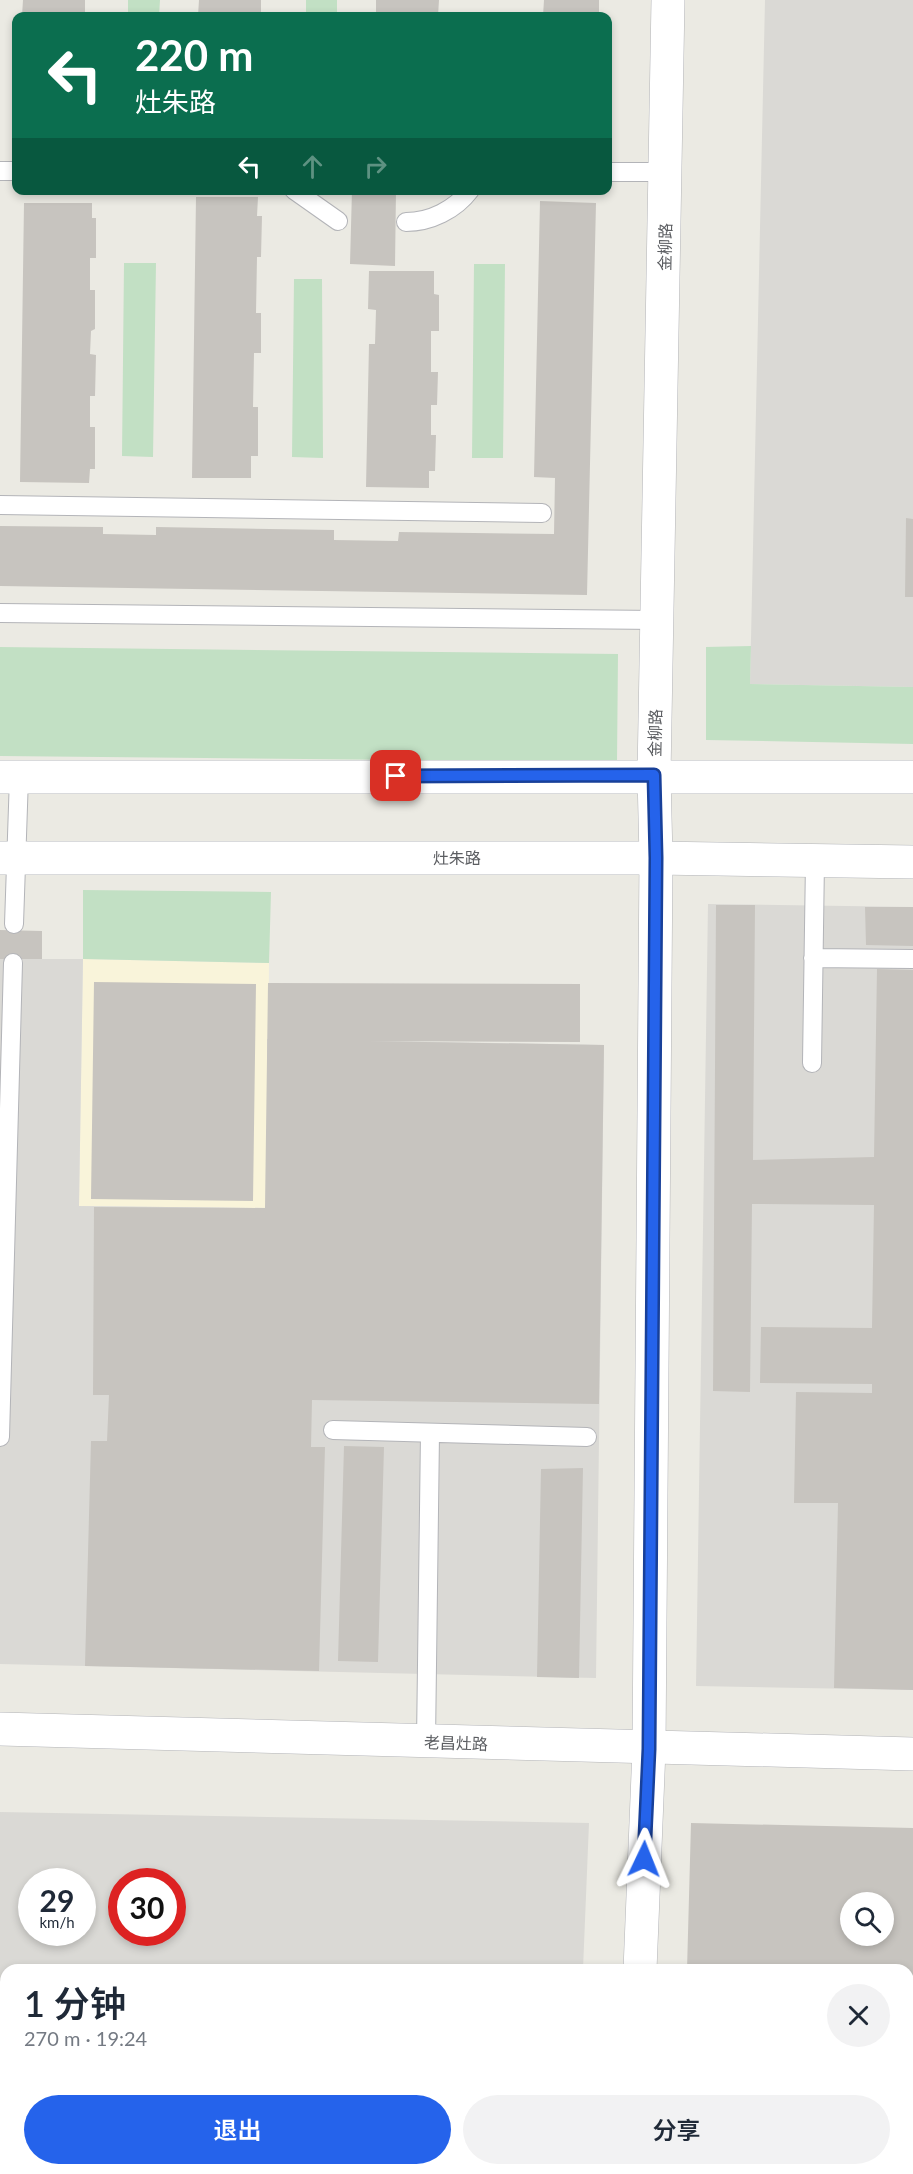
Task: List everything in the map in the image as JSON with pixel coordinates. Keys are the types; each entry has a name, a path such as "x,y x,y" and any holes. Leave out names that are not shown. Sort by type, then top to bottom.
{"street":[{"name":"金柳路","path":"640,1964 649,1749 656,858 654,775 667,172 668,0"},
{"path":"9,777 654,775 913,777"},
{"name":"灶朱路","path":"8,858 656,858 913,862"},
{"name":"老昌灶路","path":"0,1729 649,1749 913,1754"}],"lane":[{"path":"612,172 667,172"},
{"path":"301,195 338,221"},
{"path":"406,222 424,222 461,202 466,195"},
{"path":"0,505 542,513"},
{"path":"0,613 658,620"},
{"path":"9,777 8,858 14,924"},
{"path":"812,1063 815,861"},
{"path":"813,958 913,958"},
{"path":"0,1437 3,1209 13,963"},
{"path":"333,1430 587,1437"},
{"path":"426,1742 430,1433"}],"shaded area":[{"path":"765,0 913,0 913,687 750,684"},
{"path":"708,904 913,907 913,1690 696,1686"},
{"path":"0,959 83,959 79,1206 267,1208 267,1039 604,1045 596,1678 0,1664"},
{"path":"83,959 269,963 267,1208 79,1206"},
{"path":"0,1812 589,1823 583,1964 0,1964"}],"green space":[{"path":"128,0 160,0 159,12 128,12"},
{"path":"306,0 337,0 337,12 306,12"},
{"path":"124,263 156,263 153,457 122,456"},
{"path":"474,264 505,264 503,458 472,458"},
{"path":"294,279 322,279 323,458 292,457"},
{"path":"751,646 750,684 913,687 913,744 706,740 706,647"},
{"path":"0,647 618,654 617,762 0,756"},
{"path":"83,890 271,892 269,963 83,959"}],"building":[{"path":"23,0 85,0 85,12 22,12"},
{"path":"199,0 261,0 261,12 198,12"},
{"path":"376,0 439,0 438,12 376,12"},
{"path":"544,0 599,0 599,12 543,12"},
{"path":"352,195 396,195 395,266 350,264"},
{"path":"196,197 258,197 257,216 262,216 261,257 257,257 256,313 261,313 261,353 254,353 253,407 258,407 258,456 251,456 251,478 192,478"},
{"path":"540,201 596,203 587,595 0,586 0,526 103,527 103,534 156,535 156,527 334,530 334,540 398,541 399,532 554,534 555,478 534,477"},
{"path":"24,203 92,203 92,218 96,218 96,258 90,258 90,290 95,290 95,329 91,331 90,354 96,355 95,396 90,396 90,427 95,427 95,469 90,469 89,483 20,482"},
{"path":"369,271 434,271 434,294 439,295 439,331 431,331 431,372 438,372 437,405 431,405 431,435 436,435 435,471 429,471 429,488 366,487 369,344 375,344 376,310 368,309"},
{"path":"906,518 913,519 913,597 905,597"},
{"path":"716,905 755,905 753,1160 874,1157 877,969 913,970 913,1690 834,1688 838,1503 794,1503 796,1392 872,1393 872,1384 760,1383 761,1327 872,1328 874,1205 752,1204 750,1392 713,1391"},
{"path":"865,907 913,907 913,946 866,945"},
{"path":"0,930 42,931 42,959 0,959"},
{"path":"94,982 256,984 253,1201 91,1199"},
{"path":"268,983 580,984 580,1042 368,1041 604,1045 599,1404 312,1400 311,1447 325,1447 319,1671 85,1666 91,1441 107,1441 109,1395 93,1395 94,1207 265,1208"},
{"path":"344,1446 384,1447 378,1662 338,1661"},
{"path":"583,1468 579,1678 537,1677 541,1469"},
{"path":"691,1823 913,1828 913,1964 687,1964"}],"route":[{"path":"396,776 654,775 656,858 649,1749 644,1859"}]}
